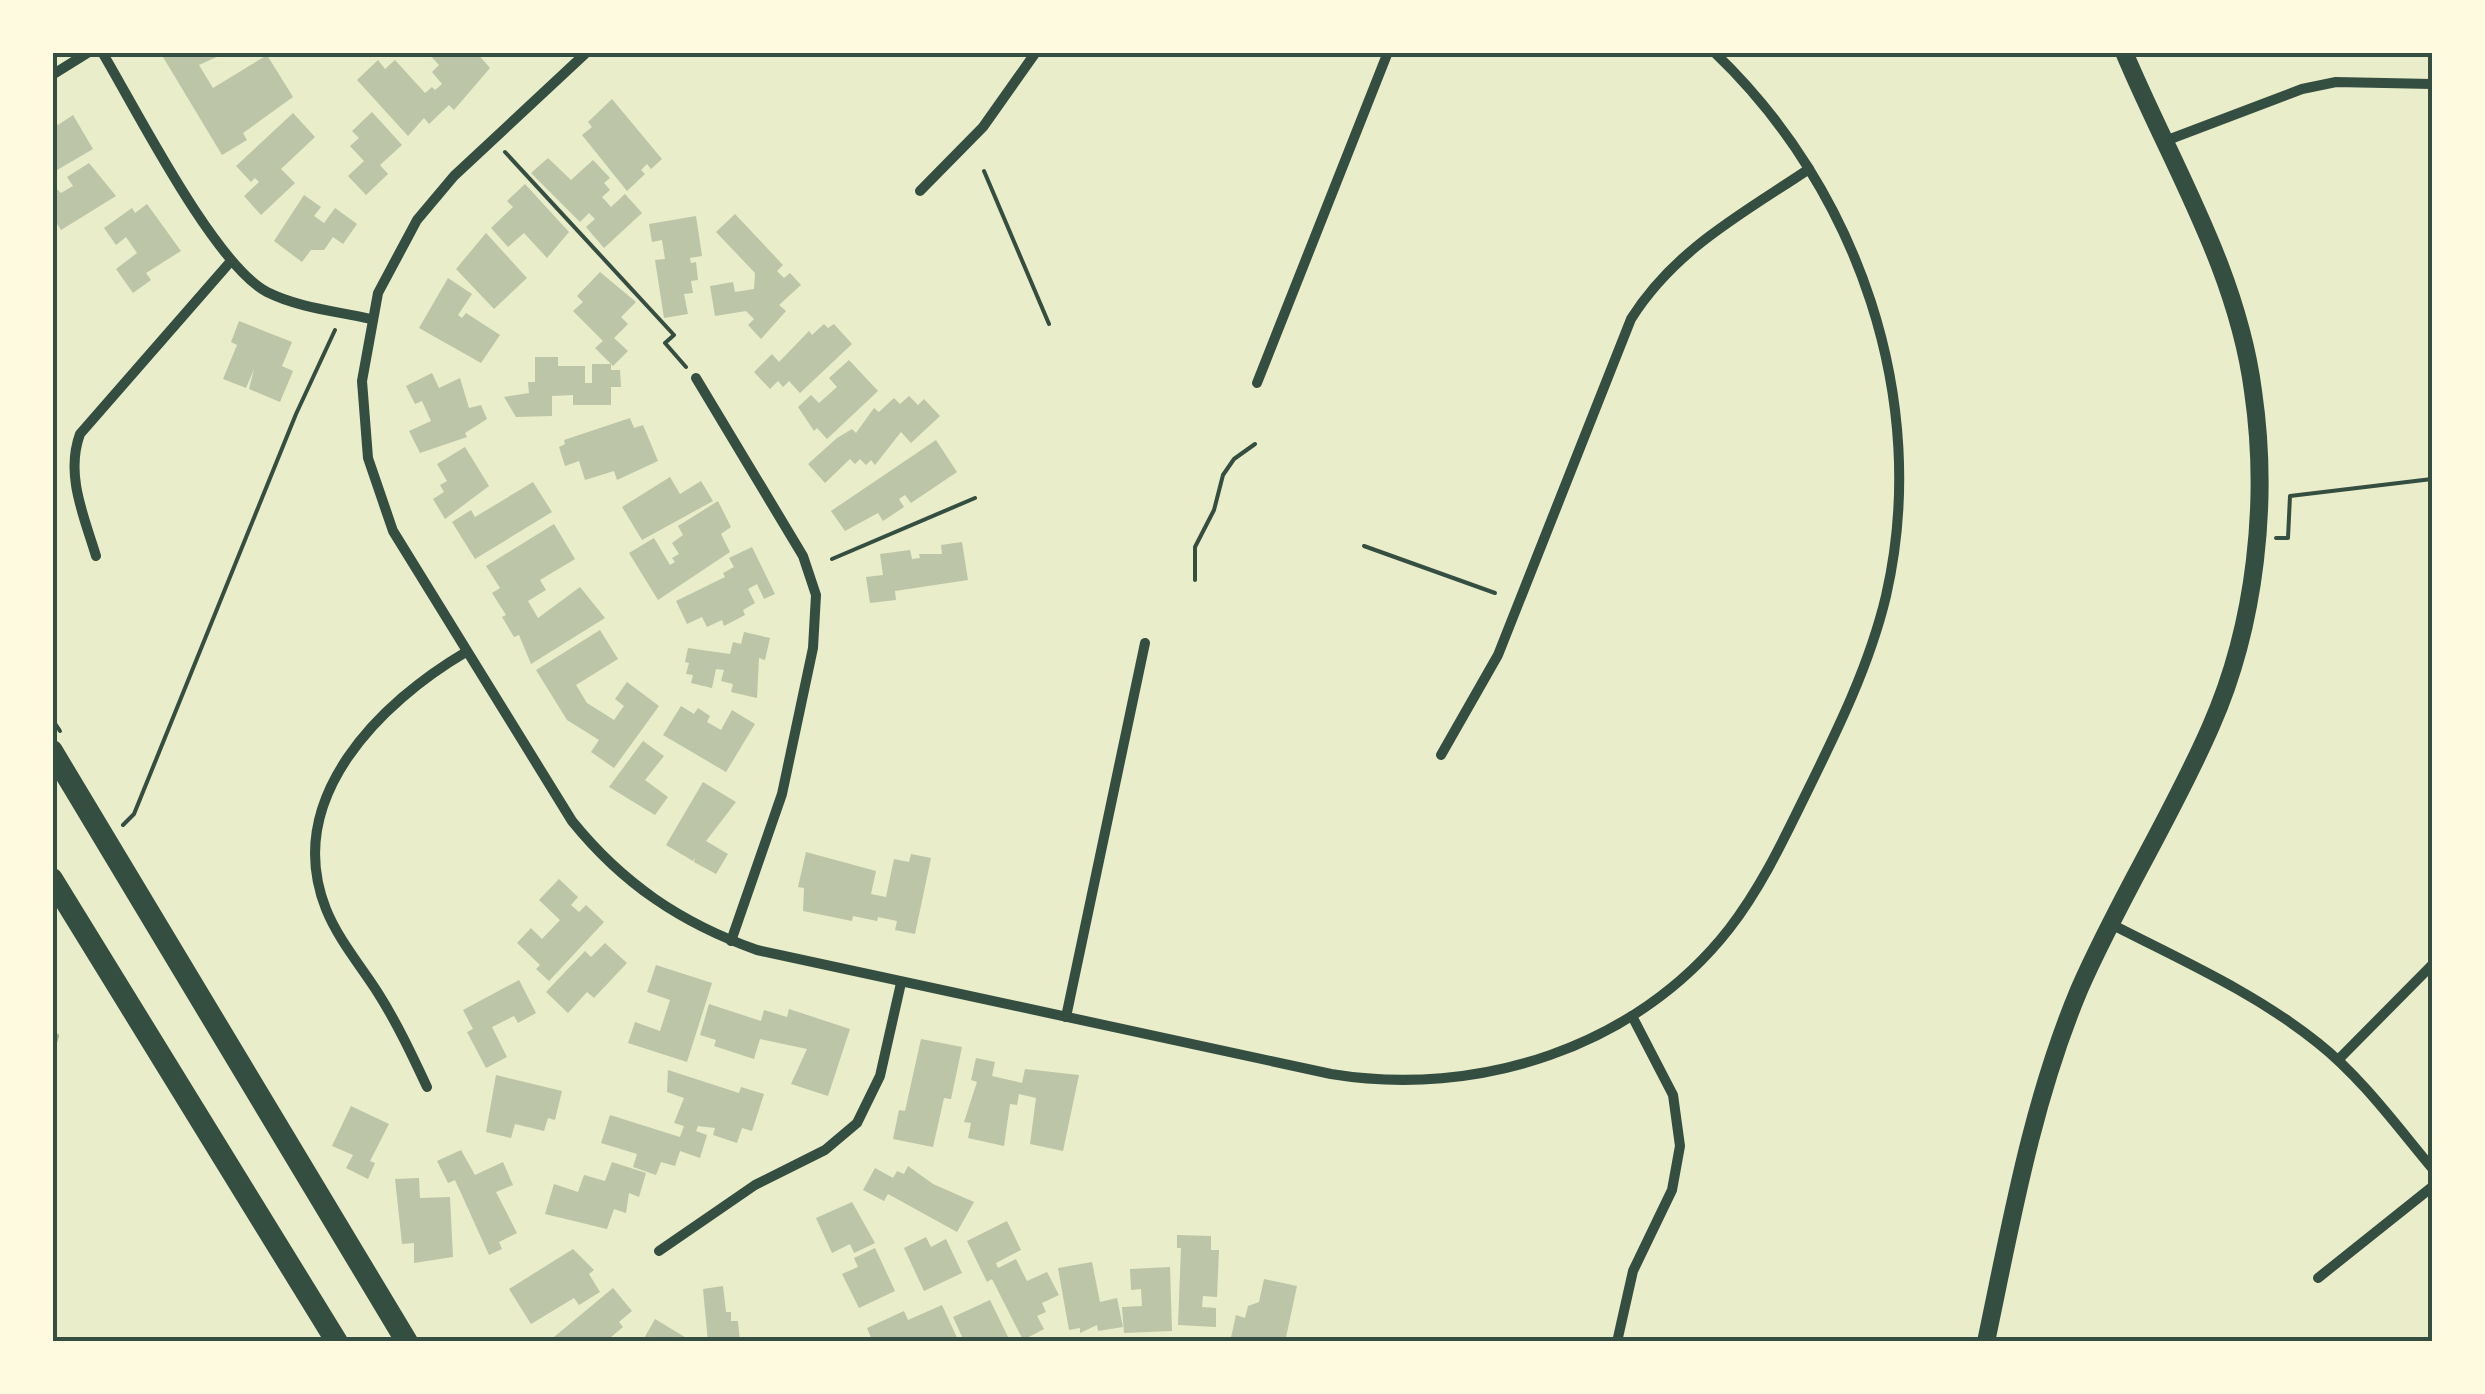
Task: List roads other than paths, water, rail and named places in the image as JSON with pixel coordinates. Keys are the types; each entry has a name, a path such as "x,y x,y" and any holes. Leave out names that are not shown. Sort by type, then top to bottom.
{"main road":[{"path":"57,743 407,1342"},
{"path":"52,879 338,1342"},
{"path":"52,896 88,935"}],"street":[{"path":"52,75 90,52"},
{"path":"102,52 231,261 268,292 371,320"},
{"path":"587,52 493,139 417,220 388,268 371,320 362,409 374,479 393,532 556,798 598,852 653,901 731,941 901,984 1331,1074 1401,1080 1462,1078 1518,1066 1582,1042 1632,1016 1705,956 1750,899 1847,710 1885,598 1898,478 1887,359 1859,267 1809,169 1766,107 1714,52"},
{"path":"920,191 983,128 1036,52"},
{"path":"1257,383 1388,52"},
{"path":"1986,1342 2043,1092 2079,992 2213,722 2239,646 2256,539 2258,430 2247,355 2216,252 2124,52"},
{"path":"2165,140 2302,89 2336,82 2432,84"},
{"path":"1441,755 1498,655 1630,319 1665,272 1688,251 1809,169"},
{"path":"96,556 74,474 73,453 80,434 231,261"},
{"path":"696,378 803,556 816,596 814,648 782,794 731,941"},
{"path":"1066,1017 1145,643"},
{"path":"427,1087 390,1014 326,910 316,870 316,843 336,779 372,722 410,686 466,652"},
{"path":"2111,924 2258,1001 2338,1060 2432,1168"},
{"path":"2338,1060 2432,965"},
{"path":"659,1252 755,1184 826,1150 858,1122 880,1076 901,984"},
{"path":"1617,1342 1633,1271 1672,1190 1680,1146 1673,1095 1632,1016"},
{"path":"2318,1278 2432,1187"}],"waterway":[{"path":"52,1049 56,1036"}]}
